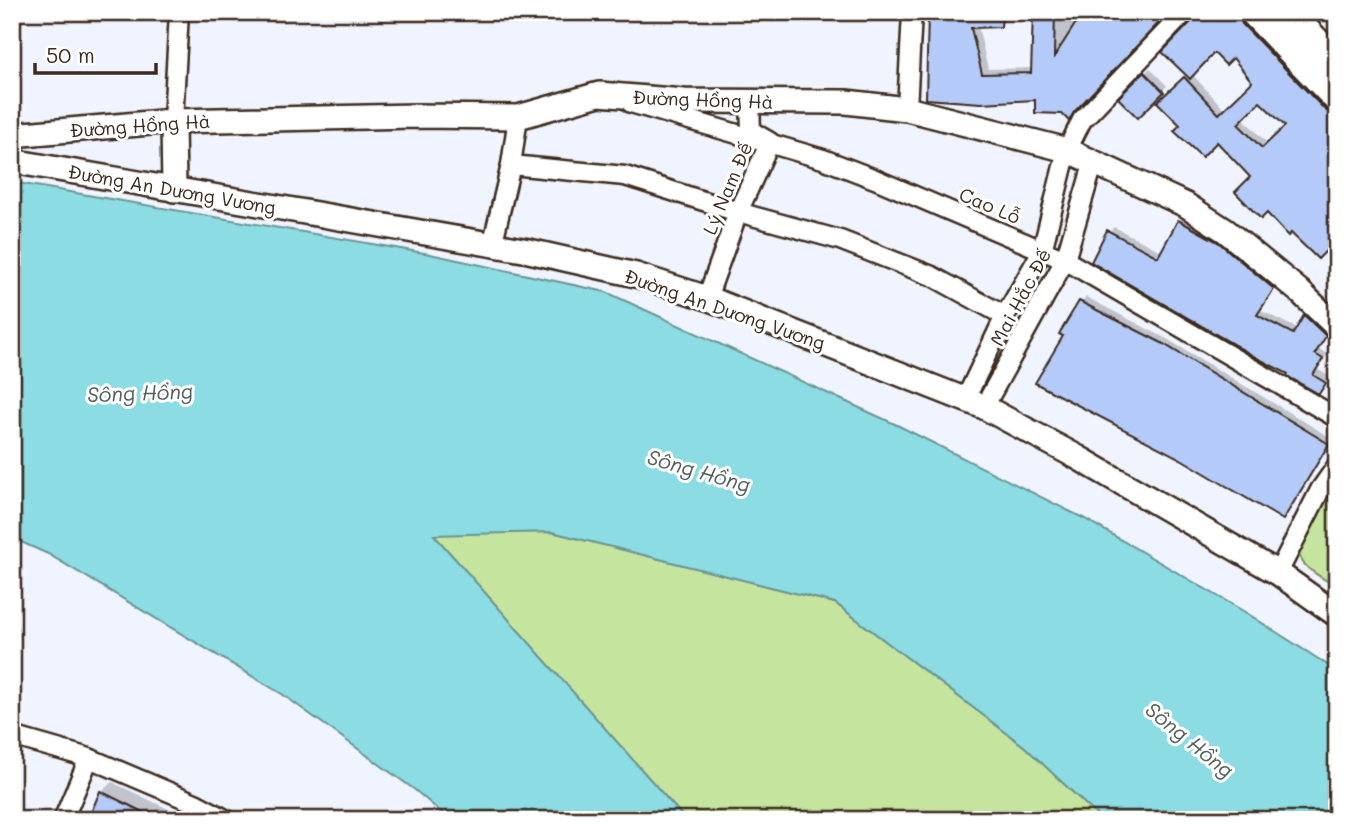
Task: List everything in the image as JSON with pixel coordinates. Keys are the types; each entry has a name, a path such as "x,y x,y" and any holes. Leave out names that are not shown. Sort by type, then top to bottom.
{"main road":[{"path":"1254,12 1337,98"},
{"path":"1288,12 1337,64"}],"street":[{"path":"174,190 173,121 179,12"},
{"path":"907,109 912,12"},
{"name":"Mai Hắc Đế","path":"975,403 1005,316 1042,251 1067,150 1082,120 1185,12"},
{"name":"Đường Hồng Hà","path":"12,135 173,121 415,116 519,117 599,94 684,101 846,102 907,109 1067,150 1186,205 1226,231 1299,291 1337,327"},
{"name":"Cao Lỗ","path":"599,94 823,159 875,178 1065,260 1337,418"},
{"name":"Lý Nam Đế","path":"707,298 738,212 770,142 751,131 750,102"},
{"path":"492,246 519,117"},
{"name":"Đường An Dương Vương","path":"12,161 529,251 636,275 707,298 975,403 1077,457 1278,573 1337,615"},
{"name":"Mai Hắc Đế","path":"975,403 1065,260 1094,161"},
{"path":"511,165 625,176 738,212 840,240 920,272 1005,316"},
{"path":"1278,573 1320,491 1337,467"},
{"path":"12,736 89,758 195,803 227,820"},
{"path":"63,820 89,758"}],"green space":[{"path":"1337,484 1337,587 1305,565 1299,555 1299,545 1308,523"},
{"path":"552,532 835,603 1025,747 1102,820 686,820 433,534"}],"water":[{"name":"Sông Hồng","path":"12,182 430,254 606,292 897,425 1085,519 1245,612 1337,671 1337,820 1102,820 1025,747 835,603 552,532 434,535 686,820 450,820 415,790 282,694 48,554 12,538"}],"building":[{"path":"928,12 1002,12 1001,27 971,28 982,74 1031,73 1033,12 1055,12 1054,57 1083,12 1169,12 1074,112 1069,121 1062,114 1035,113 1035,100 981,103 926,99"},
{"path":"1196,12 1238,12 1242,24 1325,110 1337,116 1337,240 1318,259 1291,233 1288,236 1267,213 1261,219 1235,192 1250,177 1217,142 1202,157 1174,131 1180,125 1157,102 1184,77 1219,114 1252,82 1233,58 1226,65 1214,53 1190,79 1162,52 1193,20","holes":["1260,102 1285,126 1262,148 1238,124"]},
{"path":"1144,72 1164,92 1138,118 1118,98"},
{"path":"1178,220 1218,242 1274,289 1257,315 1293,334 1304,315 1326,336 1315,354 1323,359 1313,375 1326,383 1319,394 1091,262 1107,230 1158,257"},
{"path":"1079,301 1162,343 1329,444 1283,520 1181,459 1035,383 1063,336 1059,334"},
{"path":"100,791 159,820 88,820"}]}
